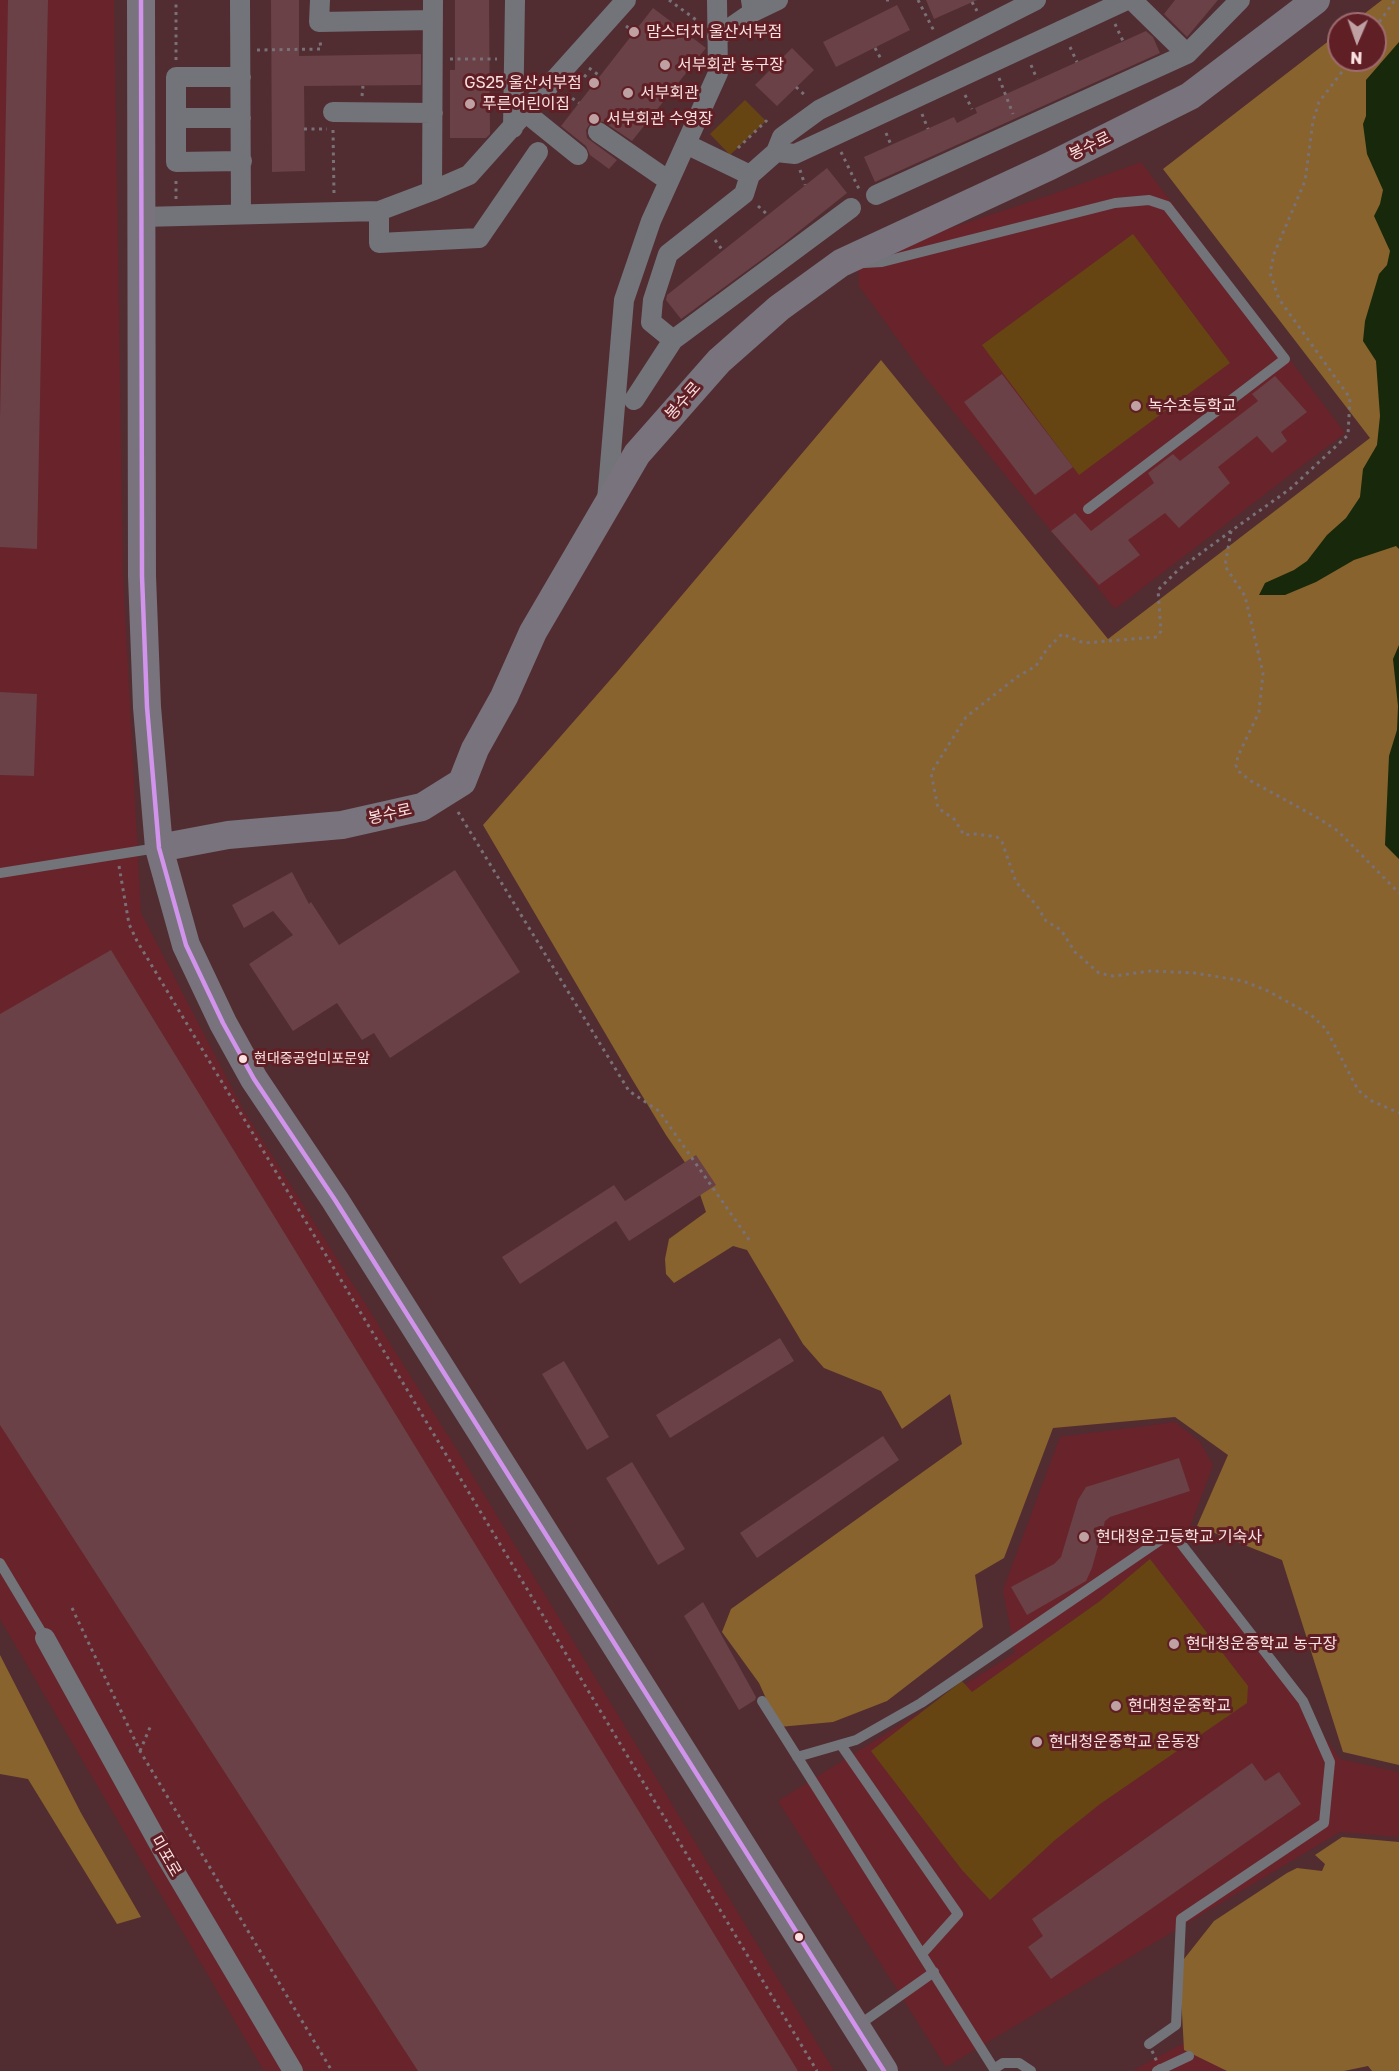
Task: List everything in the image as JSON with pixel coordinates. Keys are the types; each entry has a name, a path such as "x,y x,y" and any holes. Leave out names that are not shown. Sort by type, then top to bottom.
{"main road":[{"path":"141,0 142,576 147,707 159,848 186,945 223,1023 254,1079 335,1200 884,2071"},
{"name":"봉수로","path":"159,848 228,835 342,825 422,807 462,782 475,749 504,697 534,632 637,454 719,361 779,308 842,262 1050,166 1190,96 1316,0"}],"street":[{"path":"240,0 241,214"},
{"path":"320,0 320,22 433,20"},
{"path":"432,191 433,0"},
{"path":"513,128 515,0"},
{"path":"606,0 607,22"},
{"path":"141,217 380,211 469,175 626,0"},
{"path":"607,504 624,300 651,221 718,73 717,0"},
{"path":"717,37 752,6 778,0"},
{"path":"674,340 651,322 653,300 668,254 744,194 750,175 776,152 782,137 819,110 1036,0"},
{"path":"776,152 795,154 1127,0"},
{"path":"1132,0 1187,54"},
{"path":"634,400 674,340 862,198 1020,130 1187,54 1240,0"},
{"path":"241,77 176,77 176,162 242,161"},
{"path":"333,121 432,113"},
{"path":"526,113 579,155"},
{"path":"176,118 241,118"},
{"path":"598,132 669,181"},
{"path":"686,144 750,175"},
{"path":"380,211 379,243 479,238 538,152"},
{"name":"미포로","path":"45,1638 165,1855 293,2071"}],"lane":[{"path":"842,262 882,262 1115,203 1149,200 1167,206 1285,359 1088,509"},
{"path":"0,873 159,848"},
{"path":"797,1757 855,1740 921,1703 1172,1532 1303,1701 1330,1762 1324,1823 1181,1919 1176,2025 1149,2044"},
{"path":"0,1563 45,1638"},
{"path":"762,1701 994,2068 1003,2064 1019,2063 1031,2071"},
{"path":"841,1745 958,1914 922,1954"},
{"path":"856,2027 934,1972"},
{"path":"1159,2071 1189,2056"}],"path":[{"path":"176,0 176,77"},
{"path":"669,0 717,37"},
{"path":"918,0 943,48"},
{"path":"241,50 321,49 320,22"},
{"path":"432,59 514,59"},
{"path":"993,62 1020,130"},
{"path":"1342,72 1319,102 1313,121 1305,181 1274,254 1270,273 1279,299 1350,398 1348,435 1290,489 1178,570 1158,590 1161,631 1157,637 1084,643 1062,634 1047,649 1036,666 1017,677 966,717 931,773 938,808 954,819 964,835 997,837 1002,842 1016,882 1037,906 1046,921 1060,930 1075,952 1099,973 1113,976 1150,971 1195,973 1243,981 1268,992 1311,1015 1326,1029 1358,1090 1370,1100 1399,1113"},
{"path":"304,129 333,121 334,198"},
{"path":"738,148 766,121"},
{"path":"834,136 862,198"},
{"path":"176,162 176,215"},
{"path":"1231,531 1225,566 1245,596 1263,673 1259,712 1238,756 1236,765 1238,770 1251,781 1338,831 1399,893"},
{"path":"446,793 629,1091 659,1112 750,1241"},
{"path":"118,855 129,924 137,941 817,2071"},
{"path":"72,1608 140,1751 332,2071"},
{"path":"140,1751 151,1725"},
{"path":"1149,2044 1159,2071"}],"shaded area":[{"path":"0,0 114,0 123,576 141,913 243,1109 462,1458 834,2071 264,2071 0,1619"},
{"path":"1382,0 1399,0 1399,1765 1343,1752 1282,1560 1197,1526 1228,1455 1175,1417 1053,1428 1004,1558 975,1575 983,1627 887,1701 833,1722 779,1727 759,1683 722,1632 731,1609 962,1444 950,1394 902,1429 881,1391 824,1368 803,1344 747,1250 733,1246 674,1283 666,1274 665,1259 669,1239 706,1212 693,1174 632,1079 483,825 617,672 881,360 1108,639 1370,438 1163,169 1327,42 1327,72 1387,72 1387,12 1366,12"},
{"path":"1399,42 1399,549 1396,546 1354,560 1316,582 1285,595 1259,595 1265,583 1294,570 1307,561 1327,535 1346,518 1360,497 1363,469 1377,445 1380,416 1376,361 1363,341 1365,321 1379,274 1387,265 1390,251 1374,216 1383,190 1367,154 1363,124 1366,116 1366,80 1373,72 1387,72 1387,56"},
{"path":"745,100 766,121 730,155 710,134"},
{"name":"녹수초등학교","path":"1141,162 1345,433 1115,609 926,378 859,286 858,259"},
{"path":"1133,234 1230,363 1079,475 982,345"},
{"path":"1399,645 1399,859 1385,845 1389,756 1397,730 1398,706 1393,659"},
{"name":"현대청운중학교","path":"1175,1422 1200,1442 1213,1465 1185,1541 1340,1759 1399,1772 1399,1837 1340,1832 946,2067 778,1801 1015,1653 1003,1590 1060,1437"},
{"name":"현대청운중학교 운동장","path":"1150,1559 1248,1686 1247,1703 1100,1804 1055,1840 990,1900 962,1870 871,1751 962,1681 972,1692 1100,1601"},
{"path":"0,1655 81,1813 141,1917 117,1924 28,1779 0,1774"},
{"path":"1342,1837 1399,1842 1399,2071 1372,2071 1368,2066 1344,2071 1227,2071 1184,2050 1180,1976 1184,1959 1214,1921 1287,1873 1297,1868 1322,1871 1325,1864 1315,1855"},
{"path":"1184,2043 1184,2050 1227,2071 1132,2071"}],"building":[{"path":"8,0 48,0 37,549 0,547 0,417"},
{"path":"271,0 299,0 299,56 421,54 421,85 304,86 305,171 272,172"},
{"path":"455,0 489,0 490,134 486,138 450,138 450,70 455,70"},
{"path":"926,0 977,0 934,19"},
{"path":"1175,0 1218,0 1187,37 1164,14"},
{"path":"897,5 910,30 836,67 823,42"},
{"name":"서부회관","path":"653,8 706,48 632,141 604,122 593,121 589,125 586,130 587,138 617,160 609,169 590,155 586,146 561,126"},
{"path":"1146,31 1153,37 1160,53 875,182 864,157 954,117 957,123 977,113 975,108"},
{"path":"792,48 814,70 777,106 755,85"},
{"path":"827,168 847,193 783,244 681,319 666,300 667,295"},
{"path":"1002,374 1073,467 1035,495 964,402"},
{"path":"1275,376 1307,412 1281,432 1287,441 1272,453 1257,436 1218,467 1230,483 1179,528 1165,513 1128,540 1140,555 1099,585 1051,531 1075,513 1091,531 1154,483 1148,473 1173,454 1180,461 1258,401 1252,394"},
{"path":"0,692 37,694 34,776 0,775"},
{"path":"455,870 520,972 390,1058 374,1033 362,1040 337,1003 293,1031 249,964 293,935 273,911 244,928 232,905 292,872 309,904 311,902 339,945"},
{"path":"111,950 798,2071 418,2071 0,1425 0,1014"},
{"path":"696,1155 716,1185 629,1241 616,1221 520,1284 502,1257 614,1185 625,1201"},
{"path":"780,1338 794,1361 670,1438 656,1415"},
{"path":"564,1361 609,1437 587,1450 542,1374"},
{"path":"883,1436 899,1460 757,1558 740,1533"},
{"name":"현대청운고등학교 기숙사","path":"1179,1458 1190,1491 1110,1517 1105,1521 1086,1581 1027,1615 1011,1587 1054,1564 1061,1557 1078,1500 1086,1487"},
{"path":"632,1462 685,1549 658,1565 606,1478"},
{"path":"703,1602 756,1697 739,1710 684,1616"},
{"path":"1252,1763 1265,1781 1279,1772 1301,1804 1051,1979 1028,1947 1043,1936 1032,1919"}],"transit line":[{"path":"141,0 142,576 147,707 159,848 186,945 223,1023 254,1079 335,1200 884,2071"}],"place":[{"name":"맘스터치 울산서부점","path":"634,32"},
{"name":"서부회관 농구장","path":"665,65"},
{"name":"GS25 울산서부점","path":"594,83"},
{"name":"서부회관","path":"628,93"},
{"name":"푸른어린이집","path":"470,104"},
{"name":"서부회관 수영장","path":"594,119"},
{"name":"녹수초등학교","path":"1136,406"},
{"name":"현대중공업미포문앞","path":"243,1059"},
{"name":"현대청운고등학교 기숙사","path":"1084,1537"},
{"name":"현대청운중학교 농구장","path":"1174,1644"},
{"name":"현대청운중학교","path":"1116,1706"},
{"name":"현대청운중학교 운동장","path":"1037,1742"}]}
